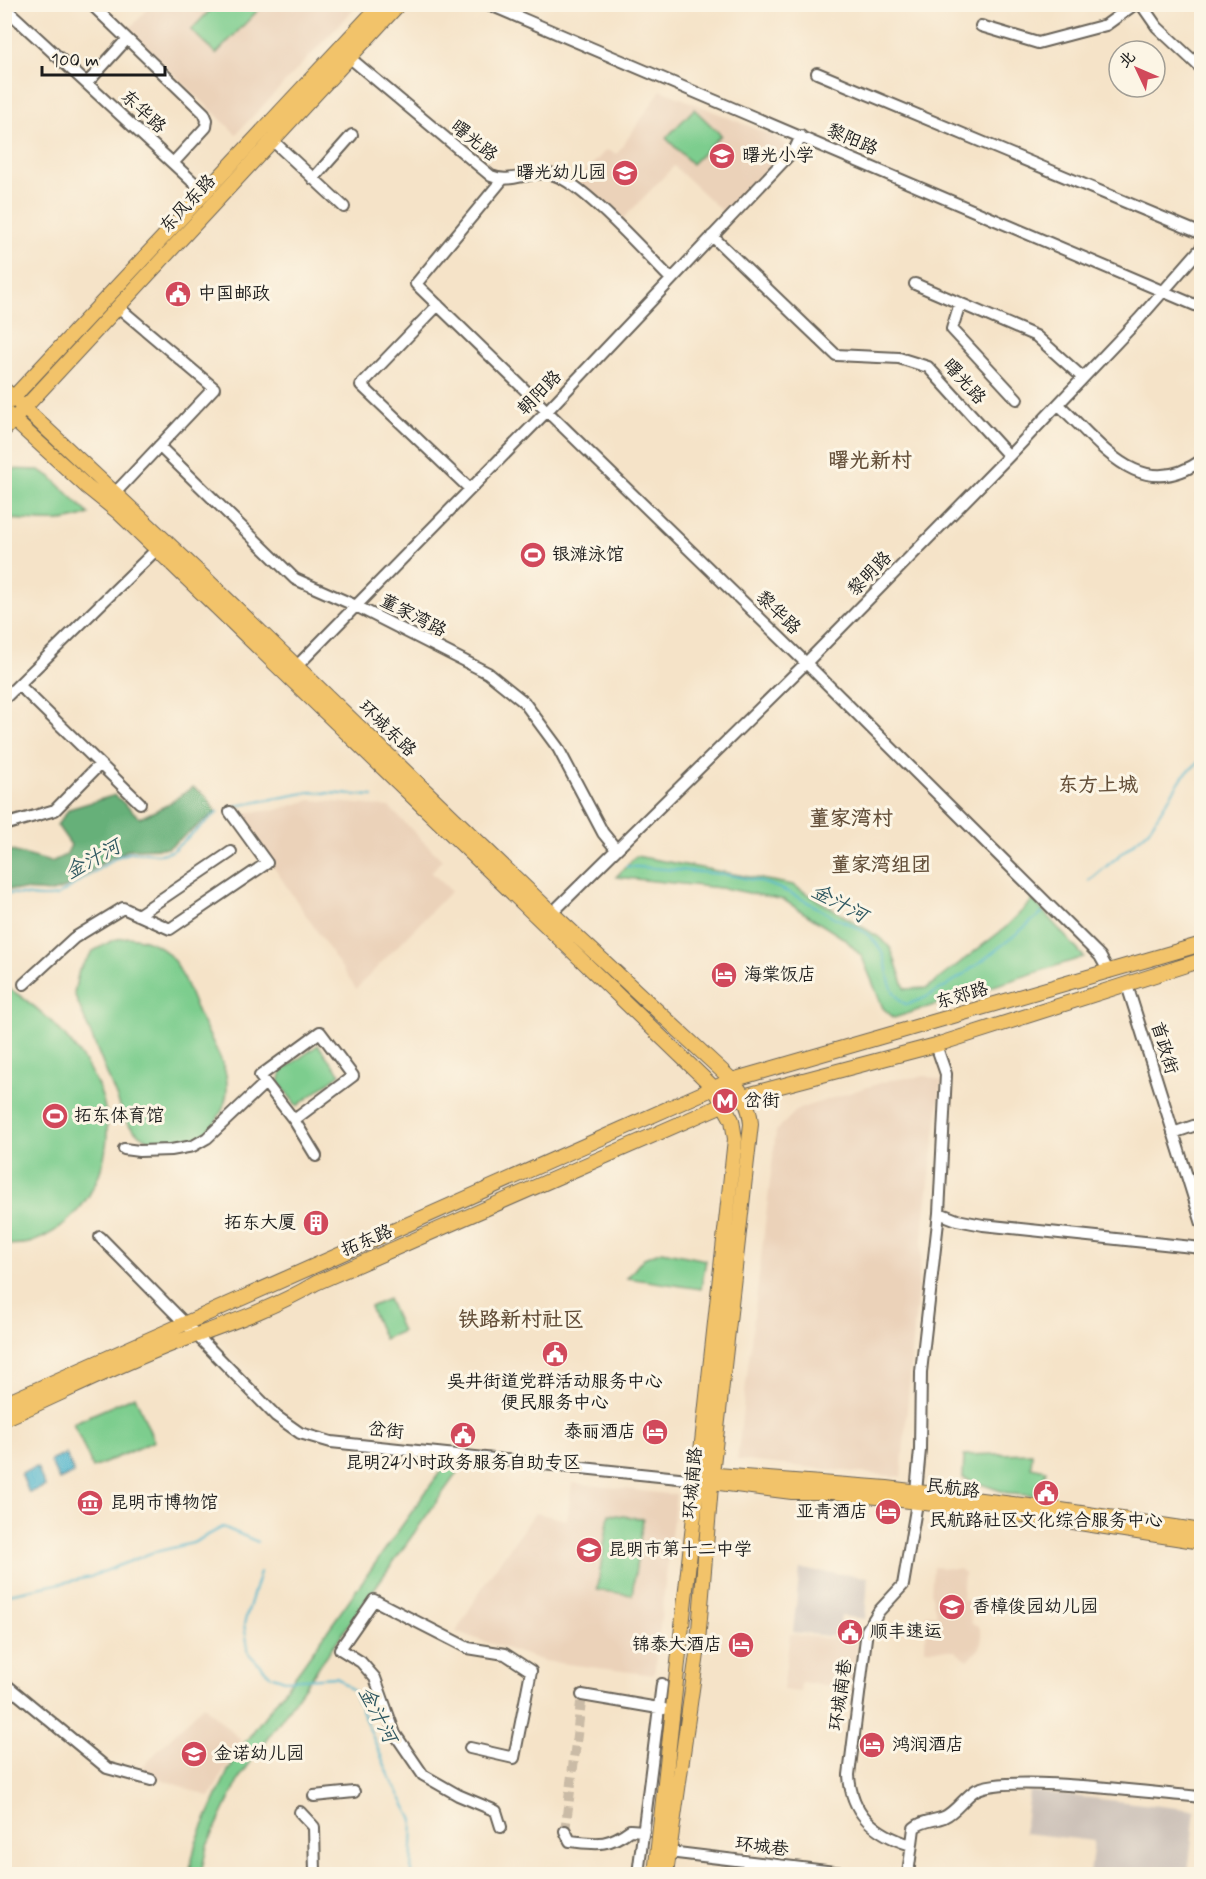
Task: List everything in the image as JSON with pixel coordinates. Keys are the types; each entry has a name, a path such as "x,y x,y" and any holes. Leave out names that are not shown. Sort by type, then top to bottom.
{"main road":[{"name":"东风东路","path":"4,430 9,404 381,4"},
{"name":"东风东路","path":"26,408 117,306 399,4"},
{"name":"环城东路","path":"9,404 26,408 552,913 732,1080 744,1096"},
{"name":"环城东路","path":"9,404 714,1088 724,1103"},
{"name":"东郊路","path":"732,1080 1202,944"},
{"path":"744,1096 936,1045 1202,960"},
{"name":"拓东路","path":"4,1404 732,1080"},
{"name":"拓东路","path":"4,1419 744,1096"},
{"name":"环城南路","path":"655,1875 674,1710 751,1124 750,1112 744,1096"},
{"name":"环城南路","path":"666,1875 697,1654 705,1478 735,1139 735,1127 724,1103"},
{"name":"民航路","path":"705,1478 1072,1511 1202,1531"},
{"name":"民航路","path":"917,1497 1202,1542"}],"street":[{"path":"91,4 204,113 207,120 206,127 172,163"},
{"name":"黎阳路","path":"488,4 1202,308"},
{"path":"981,26 1038,43 1106,25 1135,4"},
{"path":"1141,4 1157,27 1202,69"},
{"name":"东华路","path":"4,7 88,82 205,193"},
{"path":"88,82 128,39"},
{"name":"曙光路","path":"350,58 491,176 502,180 544,173 568,182 671,279"},
{"path":"816,73 1202,234"},
{"path":"313,179 352,135"},
{"name":"朝阳路","path":"296,667 354,605 547,411 795,149 801,136"},
{"path":"272,140 344,207"},
{"name":"黎华路","path":"502,180 416,284 806,663 1100,956 1108,972"},
{"name":"曙光路","path":"712,236 836,355 900,358 928,367 1009,456"},
{"name":"黎明路","path":"552,913 806,663 1059,405 1082,377 1164,292 1202,247"},
{"path":"915,284 1036,336 1082,377"},
{"path":"960,303 952,329 1017,399"},
{"path":"438,305 361,385 470,489"},
{"path":"114,494 214,388 117,306"},
{"path":"1059,405 1131,470 1144,475 1170,475 1197,463 1202,474"},
{"name":"董家湾路","path":"159,447 295,579 354,605 488,673 524,702 558,748 603,833 616,849"},
{"path":"4,699 157,549"},
{"path":"19,686 140,803"},
{"path":"4,825 55,810 100,764"},
{"path":"24,984 74,938 123,908 170,929 267,863 230,812"},
{"path":"138,915 231,852"},
{"name":"首政街","path":"1127,985 1202,1224"},
{"path":"294,1120 353,1076 320,1032 260,1077 294,1120 316,1156"},
{"name":"环城南巷","path":"910,1845 885,1836 866,1821 851,1795 849,1775 867,1629 879,1611 903,1585 917,1497 921,1372 939,1213 946,1074 936,1045"},
{"path":"124,1149 171,1150 193,1146 207,1138 265,1083"},
{"path":"1173,1133 1202,1123"},
{"path":"939,1213 957,1220 983,1225 1202,1248"},
{"name":"岔街","path":"100,1237 185,1324 199,1335 280,1420 300,1433 317,1439 705,1478"},
{"path":"470,1748 514,1758 531,1671 505,1654 468,1648 375,1600 340,1649 361,1662 375,1678 395,1734 423,1775 458,1795 496,1811 501,1827"},
{"path":"4,1683 107,1768 151,1780"},
{"path":"638,1875 662,1683"},
{"path":"582,1695 674,1710"},
{"path":"908,1875 912,1834 920,1823 944,1817 959,1807 976,1790 1013,1782 1202,1797"},
{"path":"314,1796 354,1792"},
{"path":"300,1812 314,1827 315,1875"},
{"path":"565,1832 570,1841 603,1845 618,1839 630,1830 644,1830"},
{"name":"环城巷","path":"669,1852 851,1875"}],"shaded area":[{"path":"152,5 358,5 236,134 128,30"},
{"name":"曙光小学","path":"661,90 778,138 789,148 724,213 674,166 620,222 577,181 606,150 617,154"},
{"path":"311,800 389,807 442,860 431,872 451,891 356,989 237,813 276,810"},
{"path":"926,1076 942,1081 923,1230 901,1477 737,1460 776,1131 798,1109 890,1080"},
{"name":"昆明市第十二中学","path":"572,1483 676,1495 654,1675 544,1661 456,1632 486,1581 535,1513 567,1520"},
{"name":"香樟俊园幼儿园","path":"933,1567 960,1569 964,1573 962,1599 969,1601 971,1623 979,1626 982,1638 980,1648 968,1660 954,1650 925,1649 926,1614 937,1615 931,1593"},
{"path":"800,1569 868,1577 865,1619 841,1616 838,1637 793,1632"},
{"path":"790,1634 858,1642 851,1689 801,1682 800,1692 783,1690"},
{"name":"金诺幼儿园","path":"203,1705 241,1740 210,1797 150,1775 141,1768"},
{"path":"1029,1791 1195,1810 1188,1874 1090,1874 1094,1841 1024,1833"}],"green space":[{"path":"215,5 263,5 216,54 191,30"},
{"path":"694,109 721,135 692,164 666,138"},
{"path":"5,469 39,470 50,476 89,514 58,521 8,519 5,516"},
{"path":"193,787 207,797 216,812 168,848 130,849 110,858 65,888 52,892 5,889 5,849 51,862 66,855 71,845 57,825 69,809 115,795 140,818 165,806"},
{"path":"636,856 793,885 882,939 891,949 905,989 927,988 1005,928 1033,900 1084,957 894,1018 883,1008 862,957 846,940 784,900 729,889 616,877"},
{"path":"128,937 155,944 174,960 224,1067 227,1087 222,1110 210,1128 201,1136 190,1141 171,1145 157,1143 138,1133 127,1123 74,993 79,970 93,951 113,940"},
{"name":"拓东体育馆","path":"5,986 55,1025 85,1062 103,1099 107,1124 106,1149 100,1173 89,1195 74,1215 55,1231 32,1242 5,1245"},
{"path":"318,1045 340,1074 297,1106 279,1083 282,1071"},
{"path":"662,1251 706,1260 701,1289 627,1278 644,1258"},
{"path":"388,1299 402,1331 384,1339 370,1307"},
{"path":"135,1396 154,1441 93,1468 73,1423"},
{"path":"1032,1453 1031,1467 1046,1470 1041,1496 1010,1494 963,1478 964,1455"},
{"path":"445,1465 459,1466 457,1473 240,1777 207,1846 201,1874 189,1874 196,1842 228,1771 246,1741 301,1668"},
{"path":"609,1514 643,1519 632,1595 597,1590"}],"water":[{"path":"66,1454 74,1473 59,1480 50,1461"},
{"path":"37,1467 45,1486 29,1493 21,1473"}],"waterway":[{"name":"金汁河","path":"1089,881 1148,831 1183,776 1202,759"},
{"name":"金汁河","path":"236,806 310,792 373,796"},
{"name":"金汁河","path":"4,893 57,896 117,857 131,852 161,854 172,851 218,812"},
{"name":"金汁河","path":"626,866 727,875 766,883 796,896 868,935 877,945 886,962 892,988 905,1004 920,1000 956,980 1042,913"},
{"name":"金汁河","path":"4,1595 90,1577 151,1553 193,1543 223,1527 258,1542"},
{"name":"金汁河","path":"260,1572 244,1624 249,1654 270,1675 285,1680 337,1677 353,1691 390,1777 413,1820 411,1874"}],"tunnel":[{"path":"565,1831 582,1695"}],"place":[{"name":"曙光小学","path":"722,156"},
{"name":"曙光幼儿园","path":"625,173"},
{"name":"中国邮政","path":"178,294"},
{"name":"银滩泳馆","path":"533,555"},
{"name":"海棠饭店","path":"724,975"},
{"name":"岔街","path":"725,1101"},
{"name":"拓东体育馆","path":"55,1116"},
{"name":"拓东大厦","path":"316,1223"},
{"name":"吴井街道党群活动服务中心 便民服务中心","path":"555,1354"},
{"name":"泰丽酒店","path":"655,1432"},
{"name":"昆明24小时政务服务自助专区","path":"463,1435"},
{"name":"民航路社区文化综合服务中心","path":"1046,1493"},
{"name":"昆明市博物馆","path":"90,1503"},
{"name":"亚青酒店","path":"888,1512"},
{"name":"昆明市第十二中学","path":"589,1550"},
{"name":"香樟俊园幼儿园","path":"952,1607"},
{"name":"顺丰速运","path":"850,1632"},
{"name":"锦泰大酒店","path":"741,1645"},
{"name":"鸿润酒店","path":"872,1745"},
{"name":"金诺幼儿园","path":"194,1754"}],"district":[{"name":"曙光新村","path":"870,461"},
{"name":"东方上城","path":"1098,785"},
{"name":"董家湾村","path":"851,819"},
{"name":"董家湾组团","path":"881,865"},
{"name":"铁路新村社区","path":"521,1320"}]}
